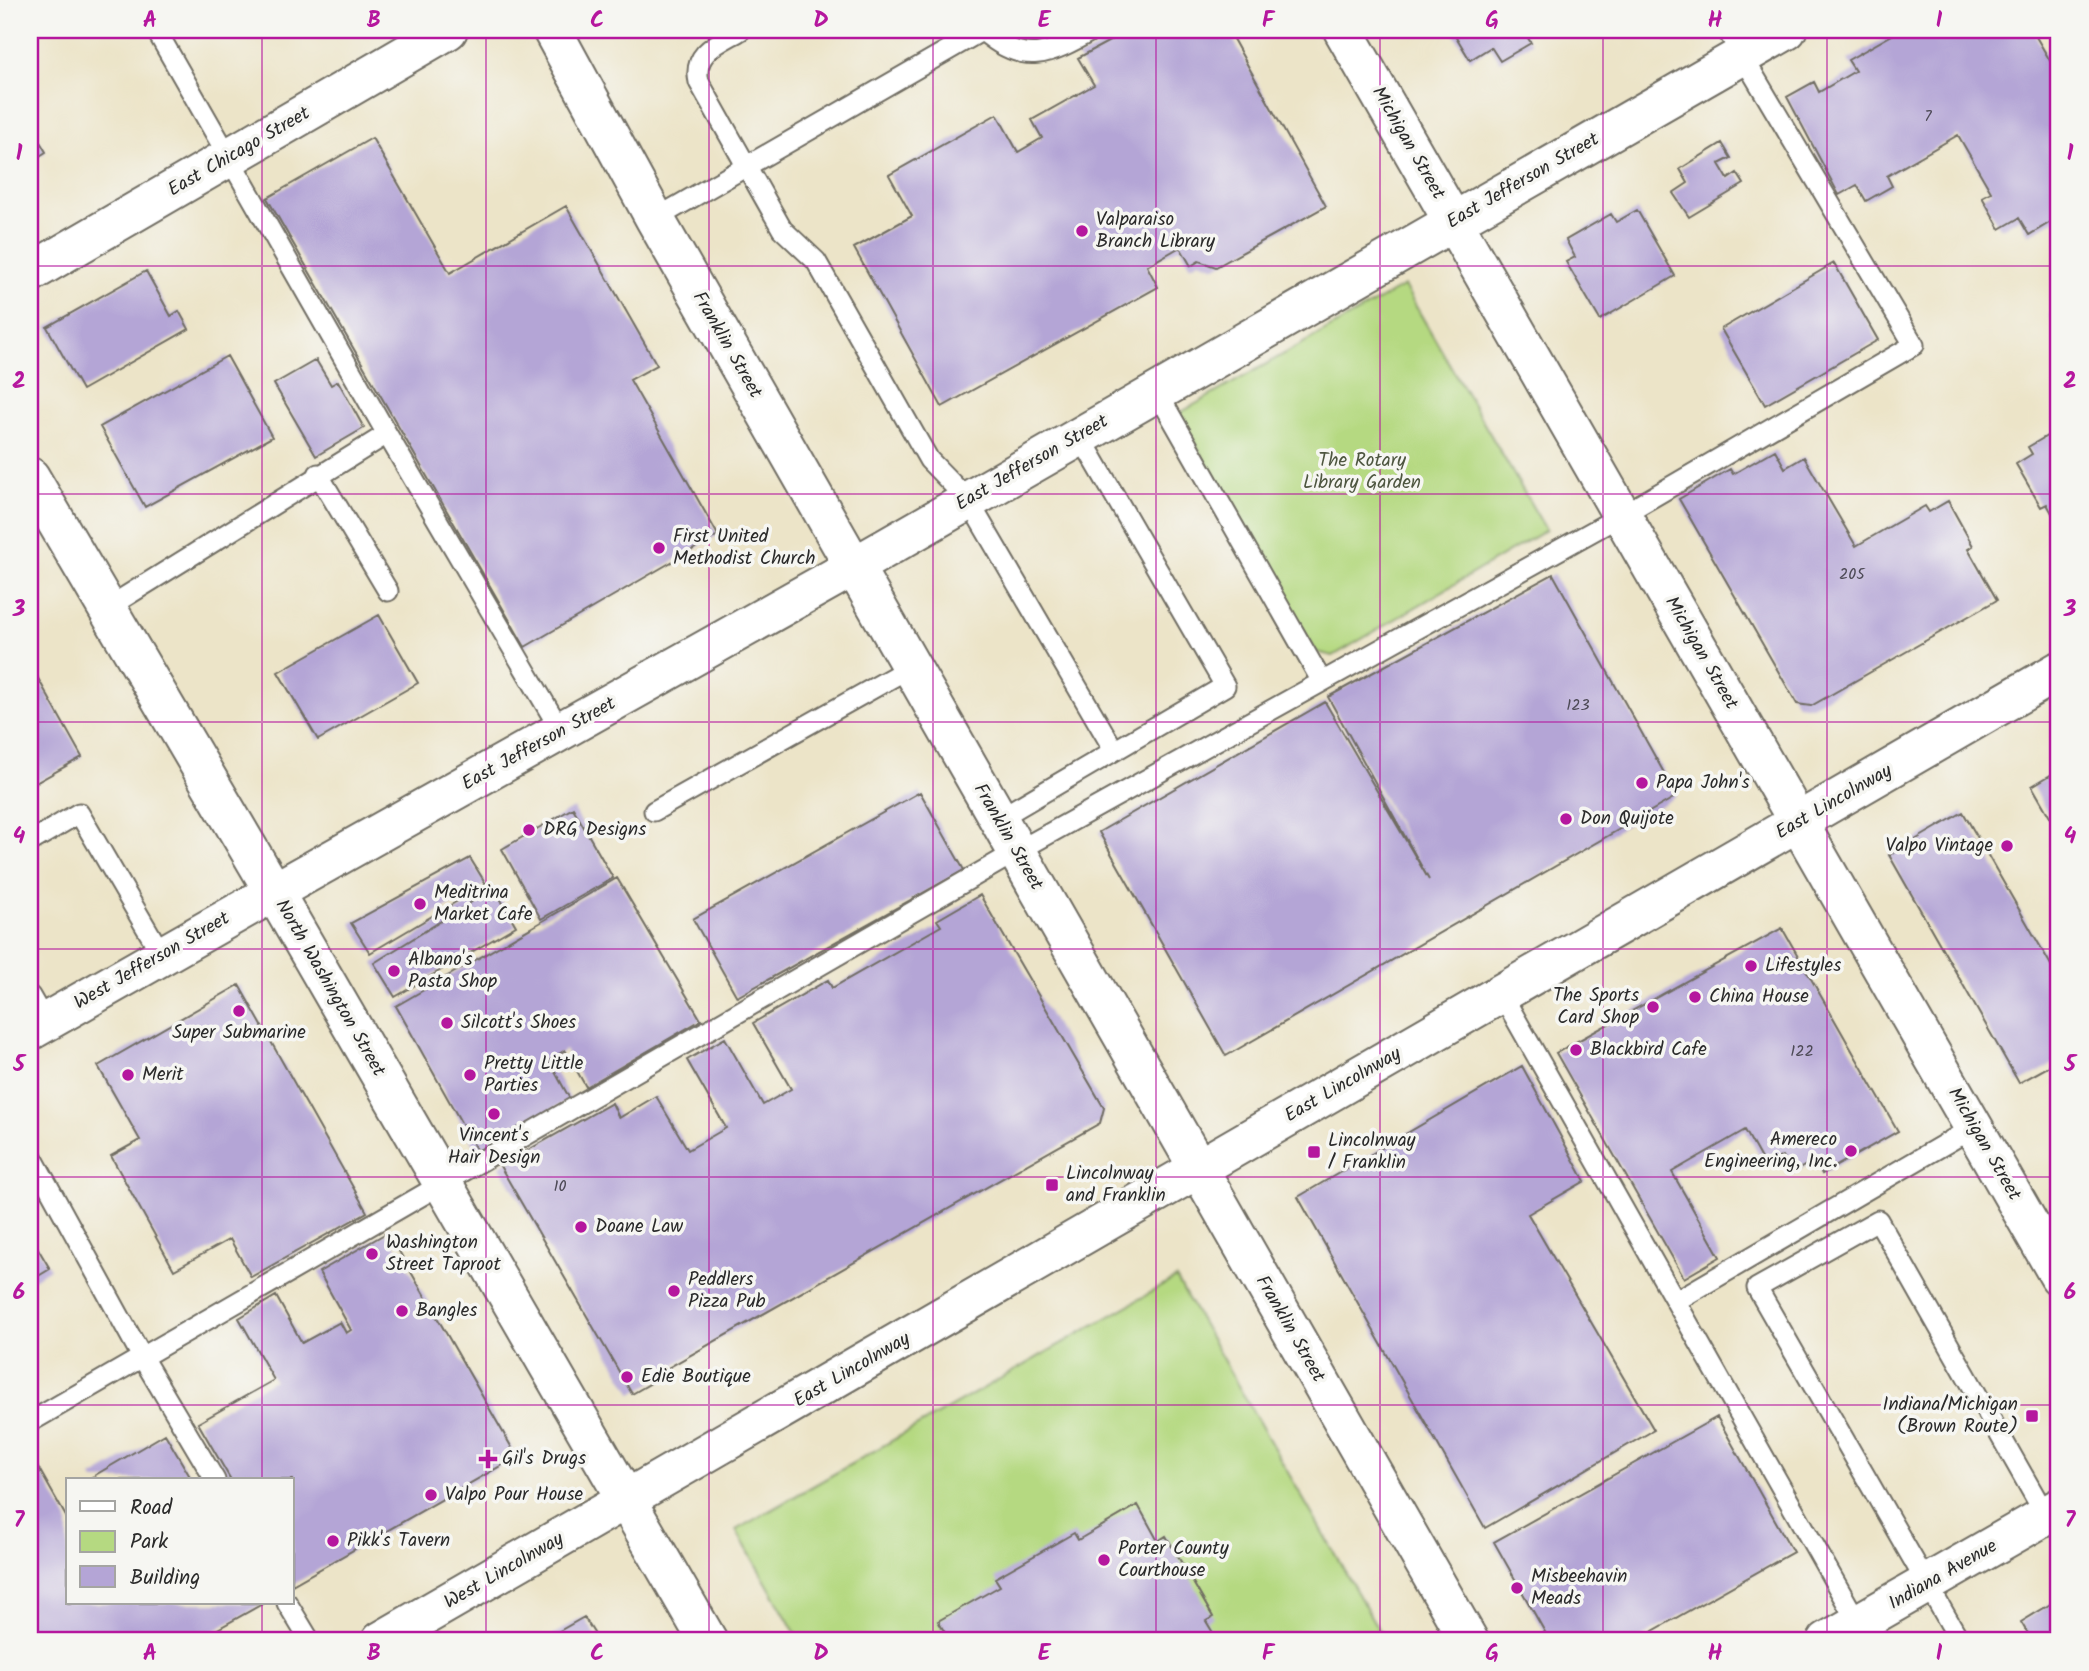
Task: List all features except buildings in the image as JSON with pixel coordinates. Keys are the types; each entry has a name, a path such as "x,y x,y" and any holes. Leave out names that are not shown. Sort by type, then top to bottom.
{"main road":[{"name":"East Chicago Street","path":"30,274 448,30"},
{"name":"Franklin Street","path":"552,30 655,219 853,567 1469,1641"},
{"name":"Michigan Street","path":"1343,30 2059,1276"},
{"name":"East Jefferson Street","path":"274,892 853,567 1453,221 1735,42 1787,30"},
{"name":"North Washington Street","path":"30,477 708,1641"},
{"name":"East Lincolnway","path":"626,1500 2059,671"},
{"name":"West Jefferson Street","path":"35,1016 162,955 274,892"},
{"name":"West Lincolnway","path":"404,1636 626,1500"},
{"name":"Indiana Avenue","path":"1842,1632 2053,1512"}],"lane":[{"path":"156,30 561,731"},
{"path":"741,30 704,53 697,67 699,82 782,229 816,261 929,460 968,500 1114,751"},
{"path":"655,219 983,30 1003,48 1028,54 1060,47 1093,30"},
{"path":"30,1422 442,1182 1007,835 1321,680 1622,515 1914,345 1735,42"},
{"path":"1157,392 1321,680"},
{"path":"107,607 318,474 387,434"},
{"path":"1007,835 1114,751 1225,686 1080,436"},
{"path":"318,474 388,590"},
{"path":"654,811 911,667"},
{"path":"30,842 79,813 162,955"},
{"path":"1502,993 1676,1301 1842,1632"},
{"path":"1676,1301 1974,1127"},
{"path":"30,1153 142,1357 214,1478"},
{"path":"1960,1641 1757,1288 1878,1220 2053,1512"},
{"path":"288,1604 310,1641"}],"green space":[{"name":"The Rotary Library Garden","path":"1404,286 1546,530 1333,656 1316,652 1178,414"},
{"path":"1176,1278 1385,1641 800,1641 736,1530"}],"place":[{"name":"Valparaiso Branch Library","path":"1082,231"},
{"name":"First United Methodist Church","path":"659,548"},
{"name":"Papa John's","path":"1642,783"},
{"name":"Don Quijote","path":"1566,819"},
{"name":"DRG Designs","path":"529,830"},
{"name":"Valpo Vintage","path":"2007,846"},
{"name":"Meditrina Market Cafe","path":"420,904"},
{"name":"Lifestyles","path":"1751,966"},
{"name":"Albano's Pasta Shop","path":"394,971"},
{"name":"China House","path":"1695,997"},
{"name":"The Sports Card Shop","path":"1653,1007"},
{"name":"Super Submarine","path":"239,1011"},
{"name":"Silcott's Shoes","path":"447,1023"},
{"name":"Blackbird Cafe","path":"1576,1050"},
{"name":"Merit","path":"128,1075"},
{"name":"Pretty Little Parties","path":"470,1075"},
{"name":"Vincent's Hair Design","path":"494,1114"},
{"name":"Amereco Engineering, Inc.","path":"1851,1151"},
{"name":"Lincolnway / Franklin","path":"1314,1152"},
{"name":"Lincolnway and Franklin","path":"1052,1185"},
{"name":"Doane Law","path":"581,1227"},
{"name":"Washington Street Taproot","path":"372,1254"},
{"name":"Peddlers Pizza Pub","path":"674,1291"},
{"name":"Bangles","path":"402,1311"},
{"name":"Edie Boutique","path":"627,1377"},
{"name":"Indiana/Michigan (Brown Route)","path":"2032,1416"},
{"name":"Gil's Drugs","path":"488,1459"},
{"name":"Valpo Pour House","path":"431,1495"},
{"name":"Pikk's Tavern","path":"333,1541"},
{"name":"Porter County Courthouse","path":"1104,1560"},
{"name":"Misbeehavin Meads","path":"1517,1588"}]}
